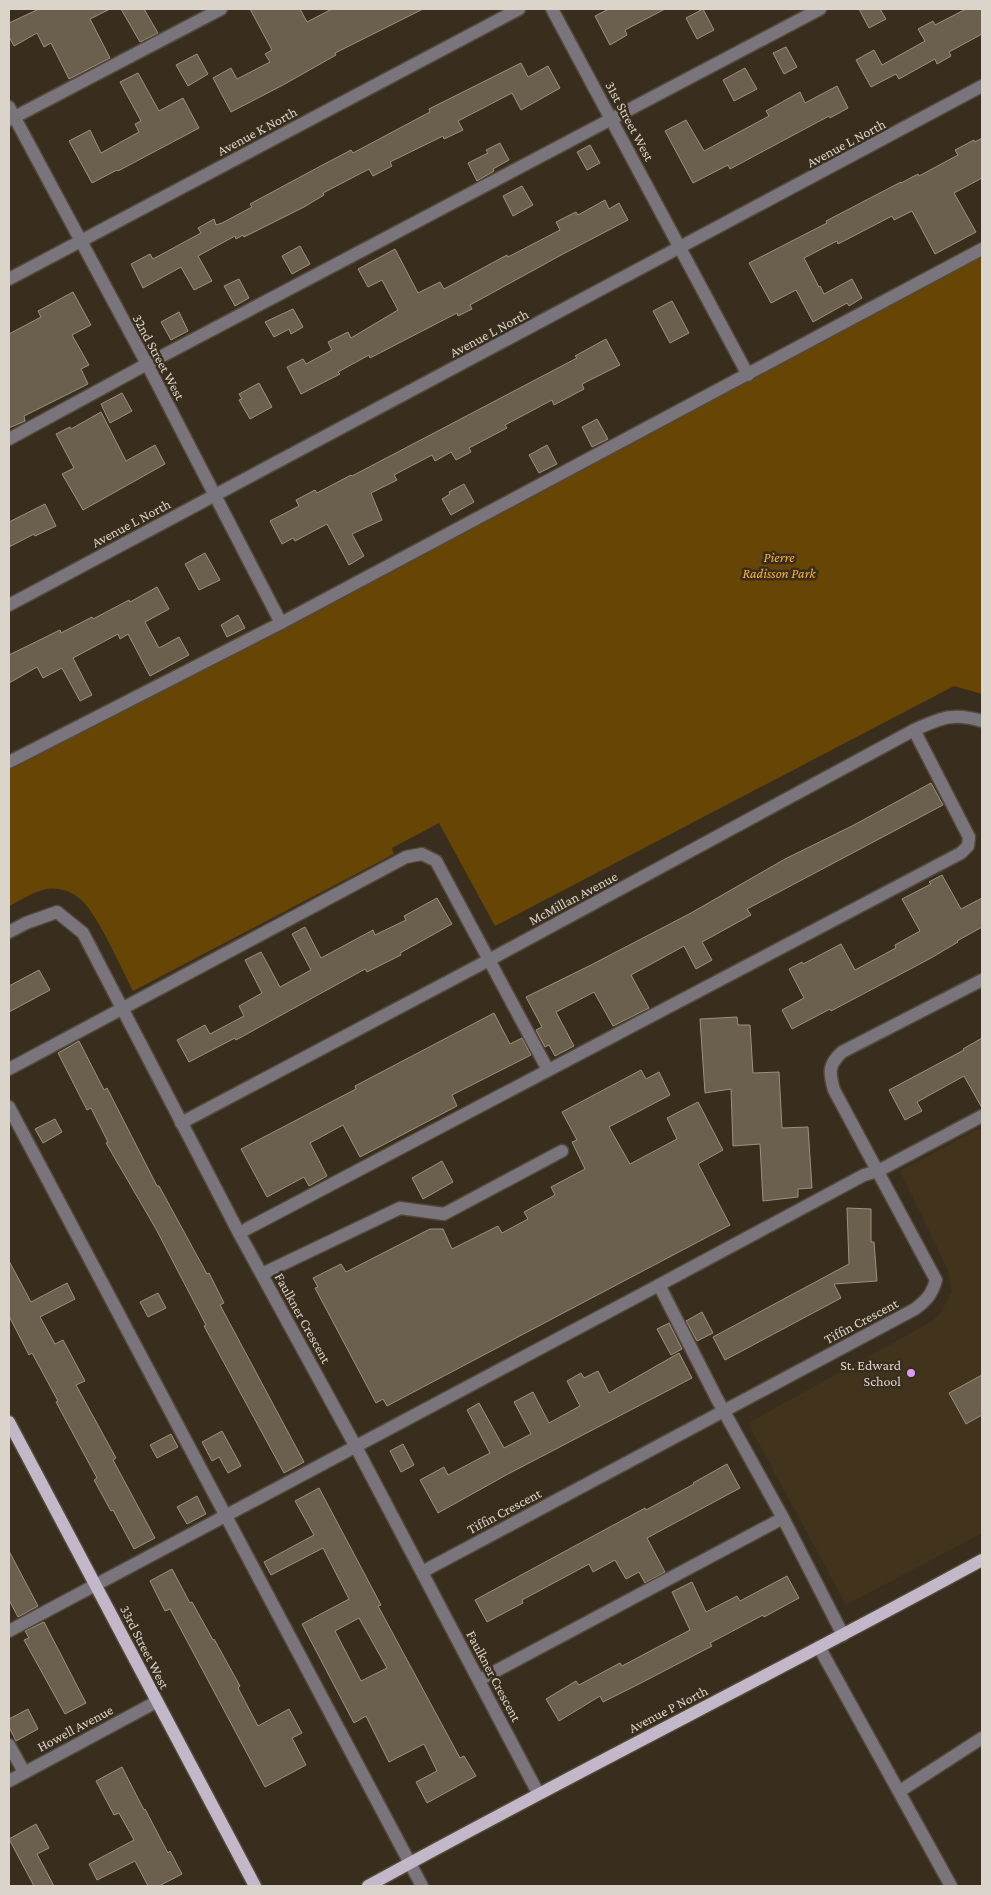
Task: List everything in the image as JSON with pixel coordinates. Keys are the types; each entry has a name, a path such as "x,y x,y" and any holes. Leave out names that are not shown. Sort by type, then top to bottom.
{"main road":[{"name":"33rd Street West","path":"9,1422 255,1886"},
{"name":"Avenue P North","path":"368,1886 538,1793 982,1560"}],"street":[{"path":"11,115 221,9"},
{"name":"Avenue K North","path":"9,279 519,9"},
{"name":"31st Street West","path":"552,9 748,375"},
{"path":"9,439 147,364 820,9"},
{"name":"Avenue L North","path":"9,605 982,86"},
{"name":"32nd Street West","path":"11,115 147,364 281,623"},
{"path":"9,762 281,623 982,249"},
{"name":"McMillan Avenue","path":"181,1123 489,960 914,730 946,717 967,716 982,721"},
{"path":"239,1233 961,853 968,846 969,837 914,730"},
{"path":"9,1068 406,857 422,854 436,861 548,1070"},
{"name":"Faulkner Crescent","path":"9,932 26,923 57,912 83,933 239,1233 356,1447 538,1793"},
{"name":"Tiffin Crescent","path":"422,1572 724,1412 915,1309 928,1300 936,1280 834,1090 829,1073 834,1060 842,1052 982,980"},
{"path":"9,1107 422,1886"},
{"path":"9,1630 864,1175 878,1171 982,1116"},
{"path":"262,1274 400,1208 444,1214 562,1151"},
{"path":"659,1285 724,1412 783,1518 843,1634"},
{"path":"479,1680 783,1518"},
{"path":"819,1647 951,1886"},
{"name":"Howell Avenue","path":"9,1780 156,1702"},
{"path":"900,1791 982,1738"},
{"path":"9,1745 24,1772"}],"shaded area":[{"name":"St. Edward School","path":"982,1127 982,1533 846,1605 748,1423 931,1322 940,1314 952,1292 948,1270 900,1171"}],"green space":[{"name":"Pierre Radisson Park","path":"982,253 982,694 954,686 495,926 439,823 392,848 394,854 133,991 101,928 86,905 79,898 60,889 47,889 32,894 9,906 9,767"}],"building":[{"path":"39,9 110,9 90,19 110,58 69,79 51,43 44,47 37,33 14,46 9,37 9,23"},
{"path":"121,9 144,9 158,33 140,42"},
{"path":"250,9 300,9 307,22 332,9 423,9 335,53 336,55 231,112 213,78 231,68 237,79 270,62 265,54 272,50"},
{"path":"609,9 665,9 625,30 627,35 610,45 595,16"},
{"path":"703,9 714,30 697,39 686,18"},
{"path":"859,9 880,9 886,19 869,28"},
{"path":"966,9 982,9 982,34 949,52 951,56 937,64 935,59 899,79 896,74 871,87 856,60 874,50 882,65 925,41 918,29 933,21 935,25"},
{"path":"786,47 797,67 784,74 773,53"},
{"path":"197,54 208,74 188,86 176,65"},
{"path":"521,63 528,77 548,66 560,88 521,110 512,93 458,121 463,130 444,139 443,136 390,162 392,166 373,176 369,169 323,193 324,195 304,207 244,237 243,235 236,239 235,236 198,256 212,281 194,290 181,267 143,288 131,264 150,254 153,259 201,233 198,228 214,219 216,225 222,223 252,207 250,204 317,168 351,150 353,153 430,112 429,109"},
{"path":"745,68 757,89 734,101 723,80"},
{"path":"138,73 159,111 183,98 199,128 92,183 69,141 90,130 101,153 139,132 135,124 141,121 120,82"},
{"path":"837,86 848,108 830,118 829,116 730,169 728,165 693,183 665,131 686,120 704,151 769,116 766,111 800,92 805,103"},
{"path":"982,138 982,178 954,193 976,232 935,254 912,211 894,220 892,216 838,244 837,241 804,258 824,294 852,279 862,298 849,306 847,303 813,322 796,290 771,303 749,263 901,182 918,174 919,176 958,155 955,150"},
{"path":"500,143 509,160 477,181 468,163 488,153 486,150"},
{"path":"590,145 600,163 587,170 577,152"},
{"path":"522,186 533,205 513,216 503,196"},
{"path":"605,200 609,209 619,203 628,220 470,305 472,309 458,316 457,313 370,358 369,355 338,372 340,374 301,394 287,367 303,359 306,364 332,350 328,342 348,332 351,338 398,310 382,280 368,287 358,269 395,249 418,293 440,282 444,289 507,255 508,257 560,230 556,222 576,212 578,215"},
{"path":"300,246 310,264 292,274 282,256"},
{"path":"239,279 249,298 235,306 224,286"},
{"path":"73,292 91,325 72,335 89,365 81,369 88,384 24,416 25,421 9,428 9,334 41,317 38,311"},
{"path":"672,301 689,333 670,343 653,311"},
{"path":"293,309 303,327 291,334 289,329 274,337 265,322"},
{"path":"179,312 188,331 171,340 161,322"},
{"path":"606,339 620,365 582,384 584,389 554,405 552,400 505,425 507,428 469,448 471,452 456,460 451,452 435,461 432,455 394,475 397,480 371,493 382,520 352,534 364,556 349,565 327,524 295,541 293,538 282,544 270,521 299,506 296,500 315,490 317,493 352,476 577,358 575,356"},
{"path":"259,383 272,407 250,419 239,400 242,399 239,394"},
{"path":"122,393 132,411 110,423 101,404"},
{"path":"101,412 126,461 155,445 165,464 83,510 62,474 74,468 56,434 70,427 71,429"},
{"path":"597,419 608,439 592,447 582,427"},
{"path":"547,445 557,464 539,473 529,455"},
{"path":"464,484 474,502 451,515 442,499 450,494 449,492"},
{"path":"45,504 56,526 35,536 34,534 9,547 9,522"},
{"path":"205,553 220,580 199,590 185,564"},
{"path":"157,587 169,609 145,622 159,648 179,637 189,655 150,676 128,634 120,639 118,634 73,658 92,695 80,701 62,668 43,678 37,667 9,683 9,655 60,630 61,633 129,600 130,602"},
{"path":"238,615 245,628 227,637 221,625"},
{"path":"931,783 943,805 747,909 751,915 702,942 712,960 696,969 684,946 631,975 649,1008 613,1026 594,992 556,1012 574,1046 555,1056 549,1045 545,1047 536,1030 542,1027 526,997 691,913 785,859 854,825"},
{"path":"942,875 961,909 982,898 982,927 931,958 831,1011 830,1009 792,1029 782,1010 804,998 789,969 802,962 803,964 841,944 855,970 896,948 895,945 920,931 902,899 931,884 929,882"},
{"path":"437,898 452,924 400,953 401,955 367,972 365,969 236,1040 235,1038 189,1062 177,1040 205,1025 210,1034 244,1016 239,1006 262,993 245,960 261,952 280,987 311,970 292,934 305,927 321,958 373,930 375,935 406,920 404,916"},
{"path":"39,970 50,990 9,1012 9,986"},
{"path":"494,1013 510,1044 522,1038 531,1055 452,1095 457,1106 360,1157 343,1125 310,1143 327,1176 309,1186 304,1177 267,1197 241,1149 356,1089 355,1086"},
{"path":"737,1017 738,1025 750,1025 753,1073 779,1072 782,1128 808,1127 812,1188 798,1189 798,1197 763,1201 760,1144 733,1146 731,1089 705,1093 700,1019"},
{"path":"982,1038 982,1108 964,1076 917,1102 922,1111 905,1120 889,1090 964,1050"},
{"path":"79,1041 104,1090 107,1088 157,1186 159,1186 207,1274 209,1273 224,1303 220,1305 304,1462 284,1473 204,1326 206,1325 156,1229 106,1143 108,1142 91,1108 87,1110 58,1053"},
{"path":"641,1070 646,1079 659,1072 670,1095 609,1127 630,1164 677,1139 667,1118 698,1102 723,1150 698,1164 730,1225 387,1406 383,1399 376,1403 315,1288 318,1287 313,1278 341,1264 346,1272 430,1229 443,1229 452,1249 498,1226 502,1233 528,1219 524,1212 555,1195 551,1187 585,1169 572,1142 577,1140 562,1112"},
{"path":"55,1119 62,1132 43,1143 35,1129"},
{"path":"442,1161 453,1182 423,1199 412,1178"},
{"path":"847,1208 871,1209 871,1242 874,1242 877,1281 834,1284 841,1298 725,1360 713,1337 849,1264"},
{"path":"9,1261 31,1302 67,1283 75,1299 40,1317 55,1344 63,1340 85,1381 76,1385 116,1458 113,1460 155,1538 134,1549 94,1480 97,1478 56,1402 58,1401 32,1353 29,1355 9,1316"},
{"path":"158,1293 166,1308 148,1317 140,1302"},
{"path":"702,1312 713,1333 697,1341 686,1321"},
{"path":"669,1323 682,1349 671,1355 657,1329"},
{"path":"679,1353 692,1378 508,1474 438,1513 420,1480 444,1467 448,1475 490,1453 467,1410 479,1403 504,1448 531,1434 514,1402 533,1392 549,1423 580,1406 567,1381 581,1373 584,1378 598,1371 609,1393"},
{"path":"982,1375 982,1415 966,1424 949,1393"},
{"path":"222,1431 241,1466 228,1473 219,1457 212,1461 202,1442"},
{"path":"171,1434 178,1447 157,1458 150,1445"},
{"path":"403,1444 414,1465 401,1472 390,1451"},
{"path":"727,1464 740,1488 647,1538 665,1572 645,1583 639,1572 626,1579 615,1560 593,1572 589,1564 522,1600 523,1603 487,1622 475,1600 645,1508 646,1510"},
{"path":"319,1488 381,1605 378,1606 460,1758 464,1756 476,1776 427,1803 416,1782 437,1771 424,1744 389,1762 366,1716 354,1723 302,1624 349,1599 323,1548 271,1575 264,1562 314,1535 295,1501","holes":["359,1618 387,1668 361,1681 335,1631"]},
{"path":"197,1496 206,1514 187,1524 177,1507"},
{"path":"9,1551 38,1606 18,1617 9,1600"},
{"path":"172,1569 190,1603 192,1602 240,1686 238,1688 258,1726 289,1709 302,1733 292,1738 306,1765 265,1787 170,1609 165,1611 150,1581"},
{"path":"787,1576 799,1598 710,1643 712,1646 639,1684 603,1702 600,1696 559,1721 546,1699 576,1681 579,1685 620,1663 622,1666 690,1630 672,1592 692,1582 706,1612 737,1596 740,1601"},
{"path":"44,1622 86,1703 65,1714 24,1640 29,1638 25,1631"},
{"path":"28,1709 38,1729 16,1741 9,1727 9,1719"},
{"path":"122,1767 168,1853 170,1851 182,1874 159,1886 148,1886 135,1861 97,1880 89,1864 134,1840 119,1813 114,1815 96,1781"},
{"path":"36,1824 49,1848 37,1854 54,1886 34,1886 9,1839"}],"place":[{"name":"St. Edward School","path":"911,1373"}]}
